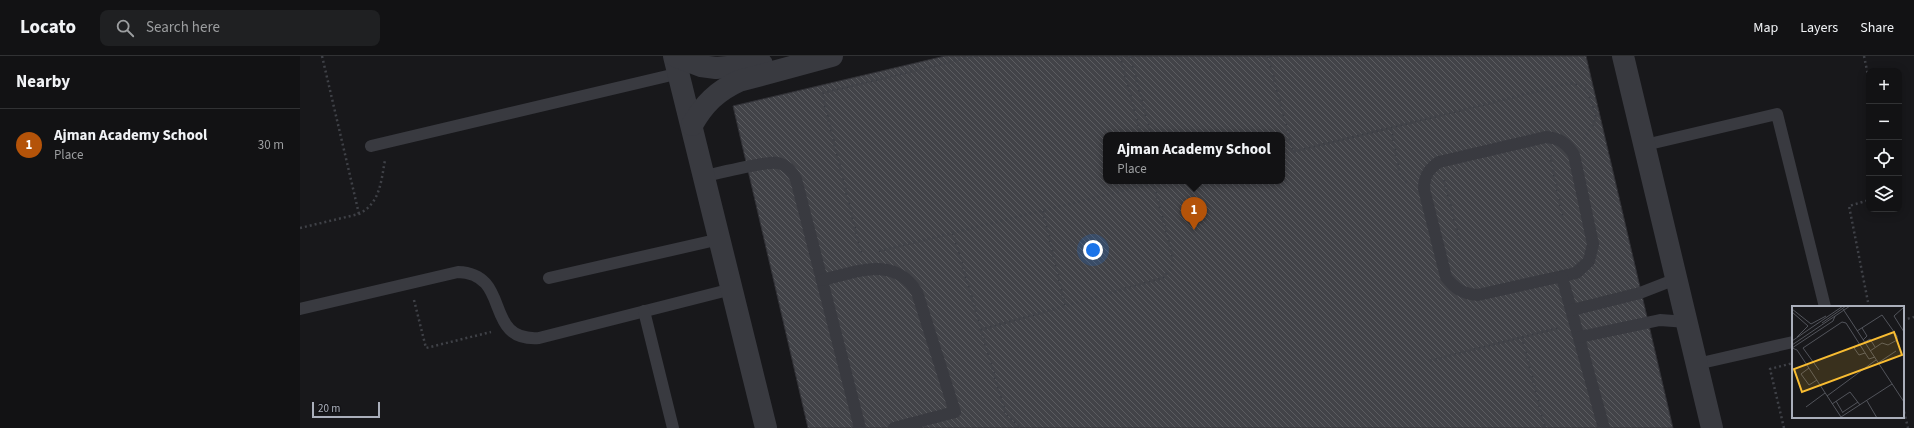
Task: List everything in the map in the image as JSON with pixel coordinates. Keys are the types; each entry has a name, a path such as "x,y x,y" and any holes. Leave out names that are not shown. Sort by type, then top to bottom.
{"street":[{"path":"692,125 707,103 727,86 739,81 795,65 832,56"},
{"path":"1623,56 1712,428"},
{"path":"766,428 676,62 716,68 758,64 795,65"}],"lane":[{"path":"371,146 676,62"},
{"path":"1645,145 1777,114 1825,306"},
{"path":"1546,137 1563,141 1570,147 1574,155 1593,244 1589,261 1583,268 1576,273 1562,277 1478,296 1468,295 1459,291 1452,285 1446,277 1424,189 1424,181 1427,173 1432,167 1439,162 1546,137"},
{"path":"704,176 770,163 777,163 789,168 796,179 860,428"},
{"path":"549,278 720,239"},
{"path":"822,280 872,269 883,269 893,271 903,276 911,283 917,292 955,412 894,428"},
{"path":"300,310 458,272 475,275 488,285 493,293 502,321 507,328 522,337 539,338 732,289"},
{"path":"1562,277 1580,337 1604,428"},
{"path":"1572,310 1640,293 1676,279"},
{"path":"644,311 673,428"},
{"path":"1580,337 1660,320 1687,322"},
{"path":"1697,364 1792,342"}],"path":[{"path":"322,56 359,214"},
{"path":"869,253 861,255 822,93 974,56"},
{"path":"1120,56 1140,132"},
{"path":"1130,56 1150,132"},
{"path":"1268,56 1293,152 1391,129 1570,83 1583,87 1587,91 1596,113 1594,123 1574,155"},
{"path":"1864,56 1866,68"},
{"path":"1391,129 1400,174 1411,186 1424,189"},
{"path":"1546,137 1563,219"},
{"path":"300,228 359,214 372,205 376,198 388,141"},
{"path":"1439,162 1460,242"},
{"path":"876,251 1043,211 1145,184"},
{"path":"980,330 1163,278 1168,274 1172,267 1173,258 1154,184"},
{"path":"1866,201 1848,206 1868,306"},
{"path":"1043,211 1065,305"},
{"path":"953,233 1006,415 1022,428"},
{"path":"410,283 426,348 507,328"},
{"path":"1904,320 1914,317"},
{"path":"1430,361 1576,323"},
{"path":"1522,337 1544,428"},
{"path":"1784,428 1770,369 1792,363"},
{"path":"1904,411 1908,428"}],"building":[{"path":"945,56 1586,56 1673,428 808,428 733,106"}],"place":[{"name":"Ajman Academy School","path":"1194,230"}]}
